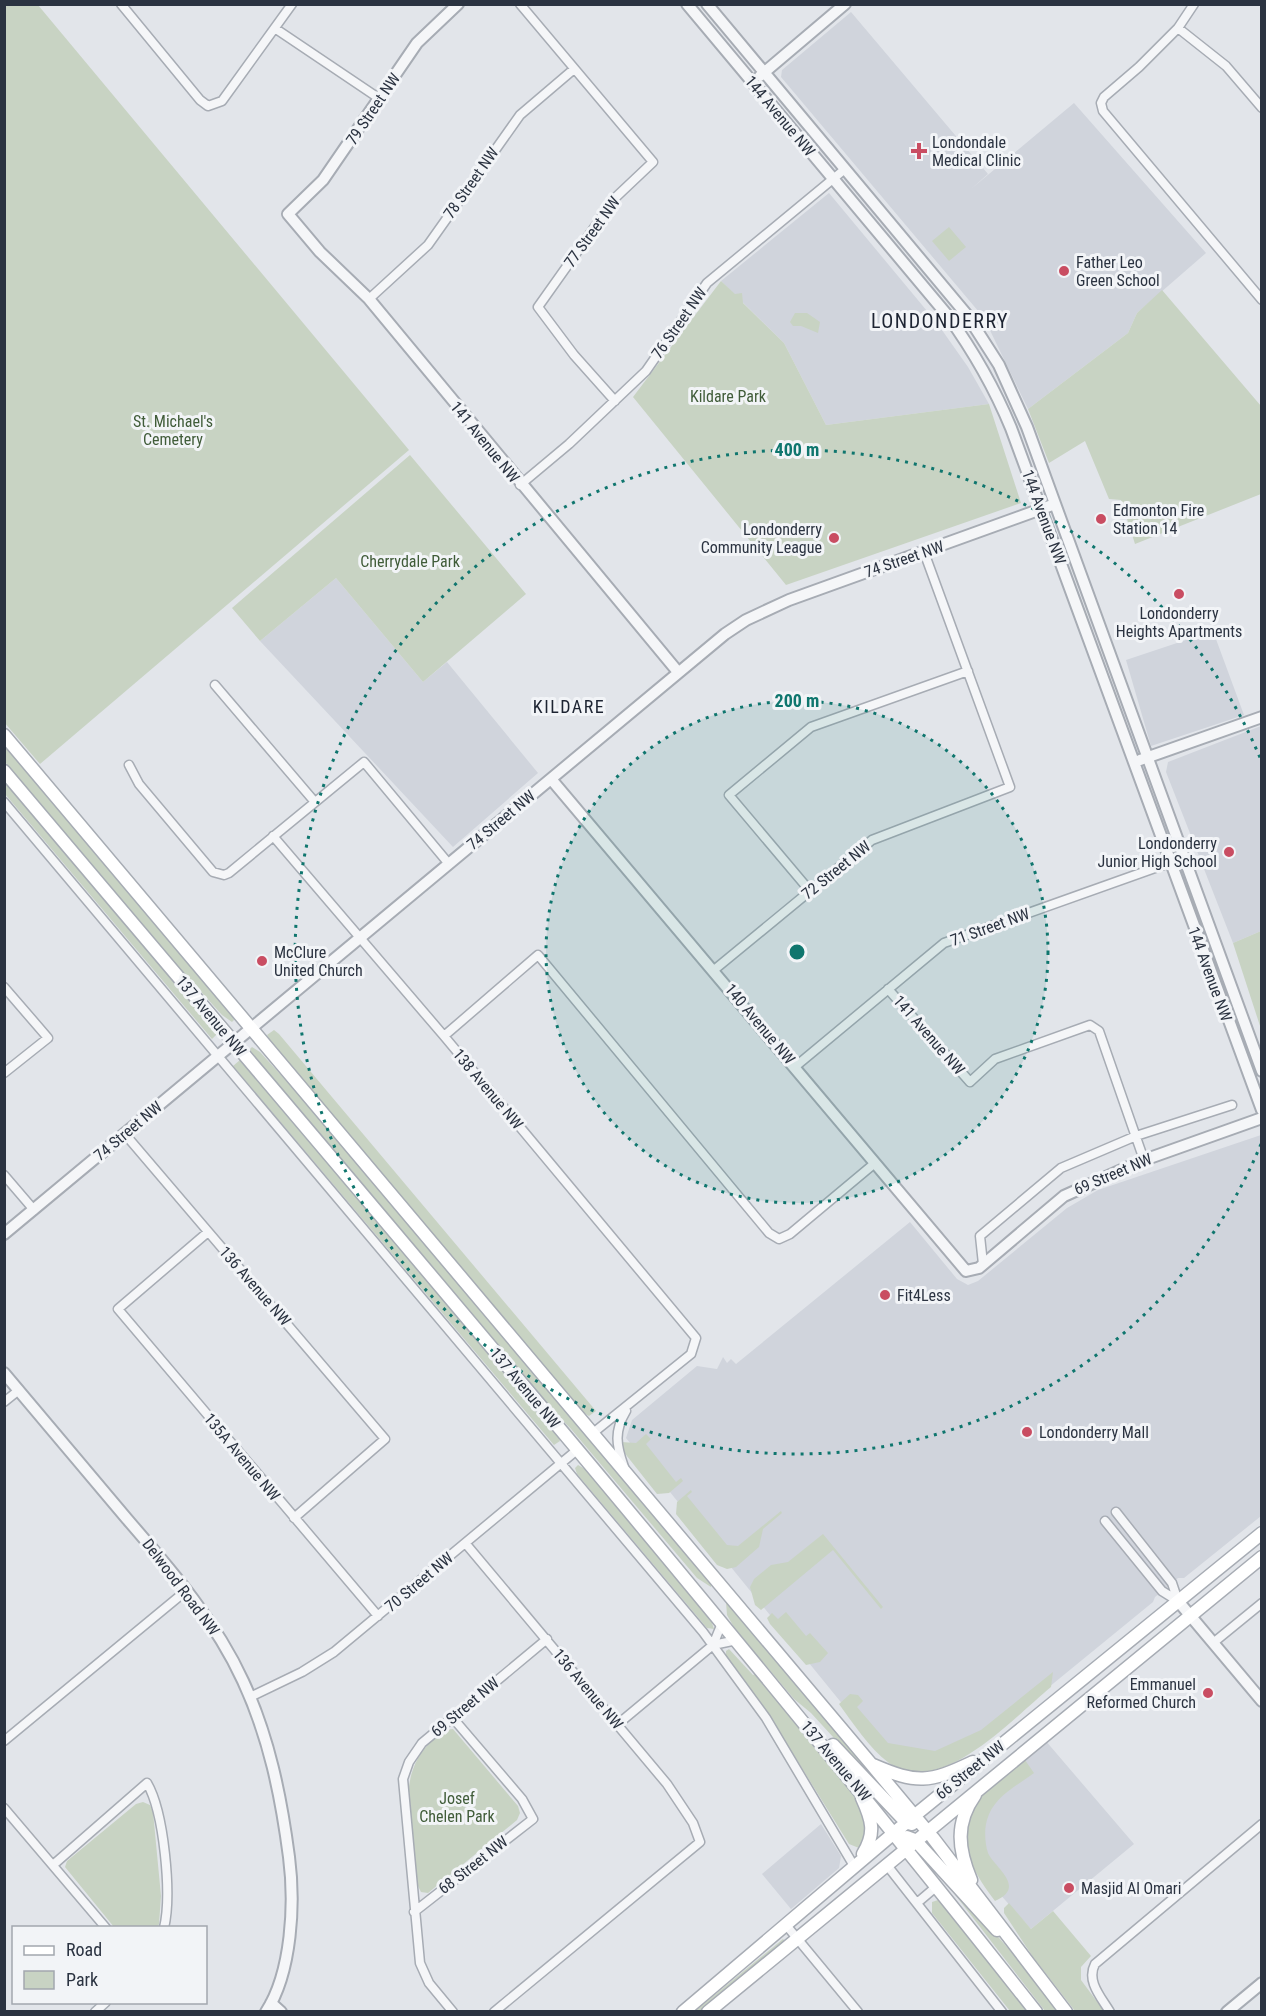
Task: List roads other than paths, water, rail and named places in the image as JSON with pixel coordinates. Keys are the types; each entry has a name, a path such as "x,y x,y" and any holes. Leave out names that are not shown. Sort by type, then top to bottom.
{"main road":[{"name":"137 Avenue NW","path":"4,735 872,1765 910,1819"},
{"name":"137 Avenue NW","path":"4,771 737,1640 895,1832 910,1843 938,1886 1036,2012"},
{"name":"66 Street NW","path":"683,2012 910,1819 1262,1533"},
{"name":"66 Street NW","path":"708,2012 910,1843 1262,1557"},
{"path":"792,1708 910,1819 926,1830 1066,2012"},
{"path":"872,1765 905,1778 920,1780 954,1771 990,1754"},
{"path":"854,1782 871,1818 873,1829 869,1843 855,1865"},
{"path":"977,1895 959,1843 962,1816 981,1786"},
{"path":"910,1843 1020,1951"}],"street":[{"path":"121,4 200,100 208,106 222,101 292,4"},
{"name":"79 Street NW","path":"288,214 323,180 417,43 458,4"},
{"path":"520,4 574,69"},
{"name":"144 Avenue NW","path":"687,4 948,316 975,353 1011,428 1169,863 1262,1110"},
{"name":"144 Avenue NW","path":"707,4 967,315 985,341 1014,396 1262,1071"},
{"path":"753,82 845,4"},
{"path":"1194,4 1178,28 1139,68 1104,97 1101,103 1108,118 1262,300"},
{"path":"276,28 380,99"},
{"path":"1178,28 1226,66 1262,108"},
{"name":"77 Street NW","path":"574,69 652,162 616,197 538,307 574,355 615,401"},
{"name":"78 Street NW","path":"369,299 428,245 520,115 574,69"},
{"name":"76 Street NW","path":"520,485 646,371 707,283 844,170"},
{"name":"141 Avenue NW","path":"288,214 320,252 369,299 520,485 678,672"},
{"name":"74 Street NW","path":"4,1234 725,634 767,609 1055,504"},
{"path":"810,891 729,795 811,727 968,671 924,552"},
{"name":"72 Street NW","path":"714,970 872,840 1010,787 968,671"},
{"path":"215,686 314,801"},
{"path":"1133,763 1262,717"},
{"path":"129,765 139,784 213,872 224,875 364,762 449,864"},
{"name":"140 Avenue NW","path":"551,779 796,1066 966,1271"},
{"name":"137 Avenue NW","path":"4,802 713,1644 766,1718 855,1865"},
{"name":"138 Avenue NW","path":"273,836 444,1036 696,1338 692,1354 629,1406"},
{"name":"71 Street NW","path":"796,1066 944,943 1183,858"},
{"path":"444,1036 538,955 769,1233 779,1239 790,1234 875,1163"},
{"path":"4,987 48,1038 4,1073"},
{"name":"141 Avenue NW","path":"888,989 970,1082 995,1059 1090,1025 1099,1031 1136,1136"},
{"name":"69 Street NW","path":"983,1264 980,1236 1061,1167 1136,1136 1232,1105"},
{"name":"69 Street NW","path":"966,1271 983,1264 1064,1196 1144,1160 1262,1118"},
{"name":"136 Avenue NW","path":"124,1133 385,1439 294,1518"},
{"path":"1136,1136 1144,1160"},
{"path":"4,1175 34,1209"},
{"name":"135A Avenue NW","path":"208,1232 118,1309 378,1616"},
{"name":"Delwood Road NW","path":"4,1372 187,1590 226,1648 250,1697 276,1775 291,1873 289,1936 268,2008 281,2012"},
{"path":"4,1402 19,1390"},
{"path":"593,1433 629,1406"},
{"name":"137 Avenue NW","path":"626,1473 616,1440 618,1423 629,1406"},
{"name":"70 Street NW","path":"250,1697 318,1663 466,1544 577,1450"},
{"path":"1116,1512 1172,1583 1178,1601 1262,1701"},
{"path":"1106,1521 1162,1592 1178,1601"},
{"name":"136 Avenue NW","path":"466,1544 667,1784 693,1823 700,1842 494,2012"},
{"path":"4,1741 187,1590"},
{"path":"1213,1643 1262,1603"},
{"path":"618,1724 713,1644 722,1623"},
{"name":"69 Street NW","path":"414,1912 402,1787 405,1771 417,1749 452,1717 547,1639"},
{"path":"713,1644 737,1640"},
{"name":"68 Street NW","path":"414,1912 533,1819 522,1799 452,1717"},
{"path":"53,1865 147,1783 159,1810 167,1897 164,1926"},
{"path":"4,1808 104,1926"},
{"path":"1110,2012 1095,1988 1092,1973 1098,1961 1262,1824"},
{"path":"886,1864 1002,2012"},
{"path":"917,1903 938,1886"},
{"path":"414,1912 420,1963 429,1983 453,2012"},
{"path":"786,1925 858,2012"},
{"path":"1227,2012 1262,1983"}],"place":[{"name":"Londondale Medical Clinic","path":"919,151"},
{"name":"Father Leo Green School","path":"1064,271"},
{"name":"Edmonton Fire Station 14","path":"1101,519"},
{"name":"Londonderry Community League","path":"834,538"},
{"name":"Londonderry Heights Apartments","path":"1179,594"},
{"name":"Londonderry Junior High School","path":"1229,852"},
{"name":"McClure United Church","path":"262,961"},
{"name":"Fit4Less","path":"885,1295"},
{"name":"Londonderry Mall","path":"1027,1432"},
{"name":"Emmanuel Reformed Church","path":"1208,1693"},
{"name":"Masjid Al Omari","path":"1069,1888"}],"district":[{"name":"LONDONDERRY","path":"940,321"},
{"name":"KILDARE","path":"569,706"}],"park label":[{"name":"Kildare Park","path":"728,396"},
{"name":"St. Michael's Cemetery","path":"173,430"},
{"name":"Cherrydale Park","path":"410,561"},
{"name":"Josef Chelen Park","path":"457,1807"}]}
